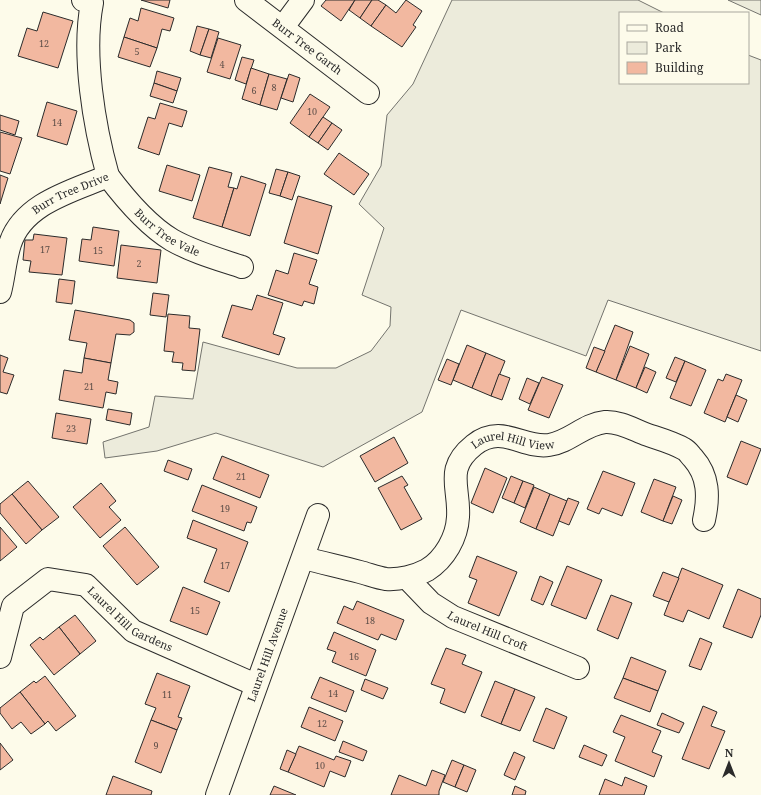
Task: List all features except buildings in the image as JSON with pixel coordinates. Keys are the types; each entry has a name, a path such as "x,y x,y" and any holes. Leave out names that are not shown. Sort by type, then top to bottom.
{"street":[{"name":"Burr Tree Garth","path":"246,0 368,93"},
{"path":"283,27 303,0"},
{"name":"Burr Tree Drive","path":"0,292 10,244 21,223 39,206 108,176 101,151 89,65 87,26 89,1"},
{"name":"Burr Tree Vale","path":"108,176 123,196 142,215 172,240 202,253 242,267"},
{"name":"Laurel Hill View","path":"304,558 386,579 407,578 427,570 443,556 454,538 458,517 454,482 457,467 464,454 475,444 489,438 504,436 533,444 548,446 564,442 590,425 605,422 620,424 685,450 690,454 698,464 706,482 708,501 704,520"},
{"name":"Laurel Hill Avenue","path":"217,795 256,685 304,558 318,515"},
{"name":"Laurel Hill Croft","path":"407,578 432,603 453,617 578,668"},
{"name":"Laurel Hill Gardens","path":"0,657 13,606 48,579 86,585 133,631 256,685"}],"green space":[{"path":"452,0 638,0 662,12 619,12 619,84 749,84 749,55 761,60 761,351 608,300 586,356 461,310 422,412 323,467 216,433 157,451 105,458 103,442 149,427 155,396 193,399 203,342 297,368 336,368 371,351 390,326 391,307 362,295 384,228 359,204 381,166 387,115 413,84"},
{"path":"728,0 761,0 761,15"}]}
